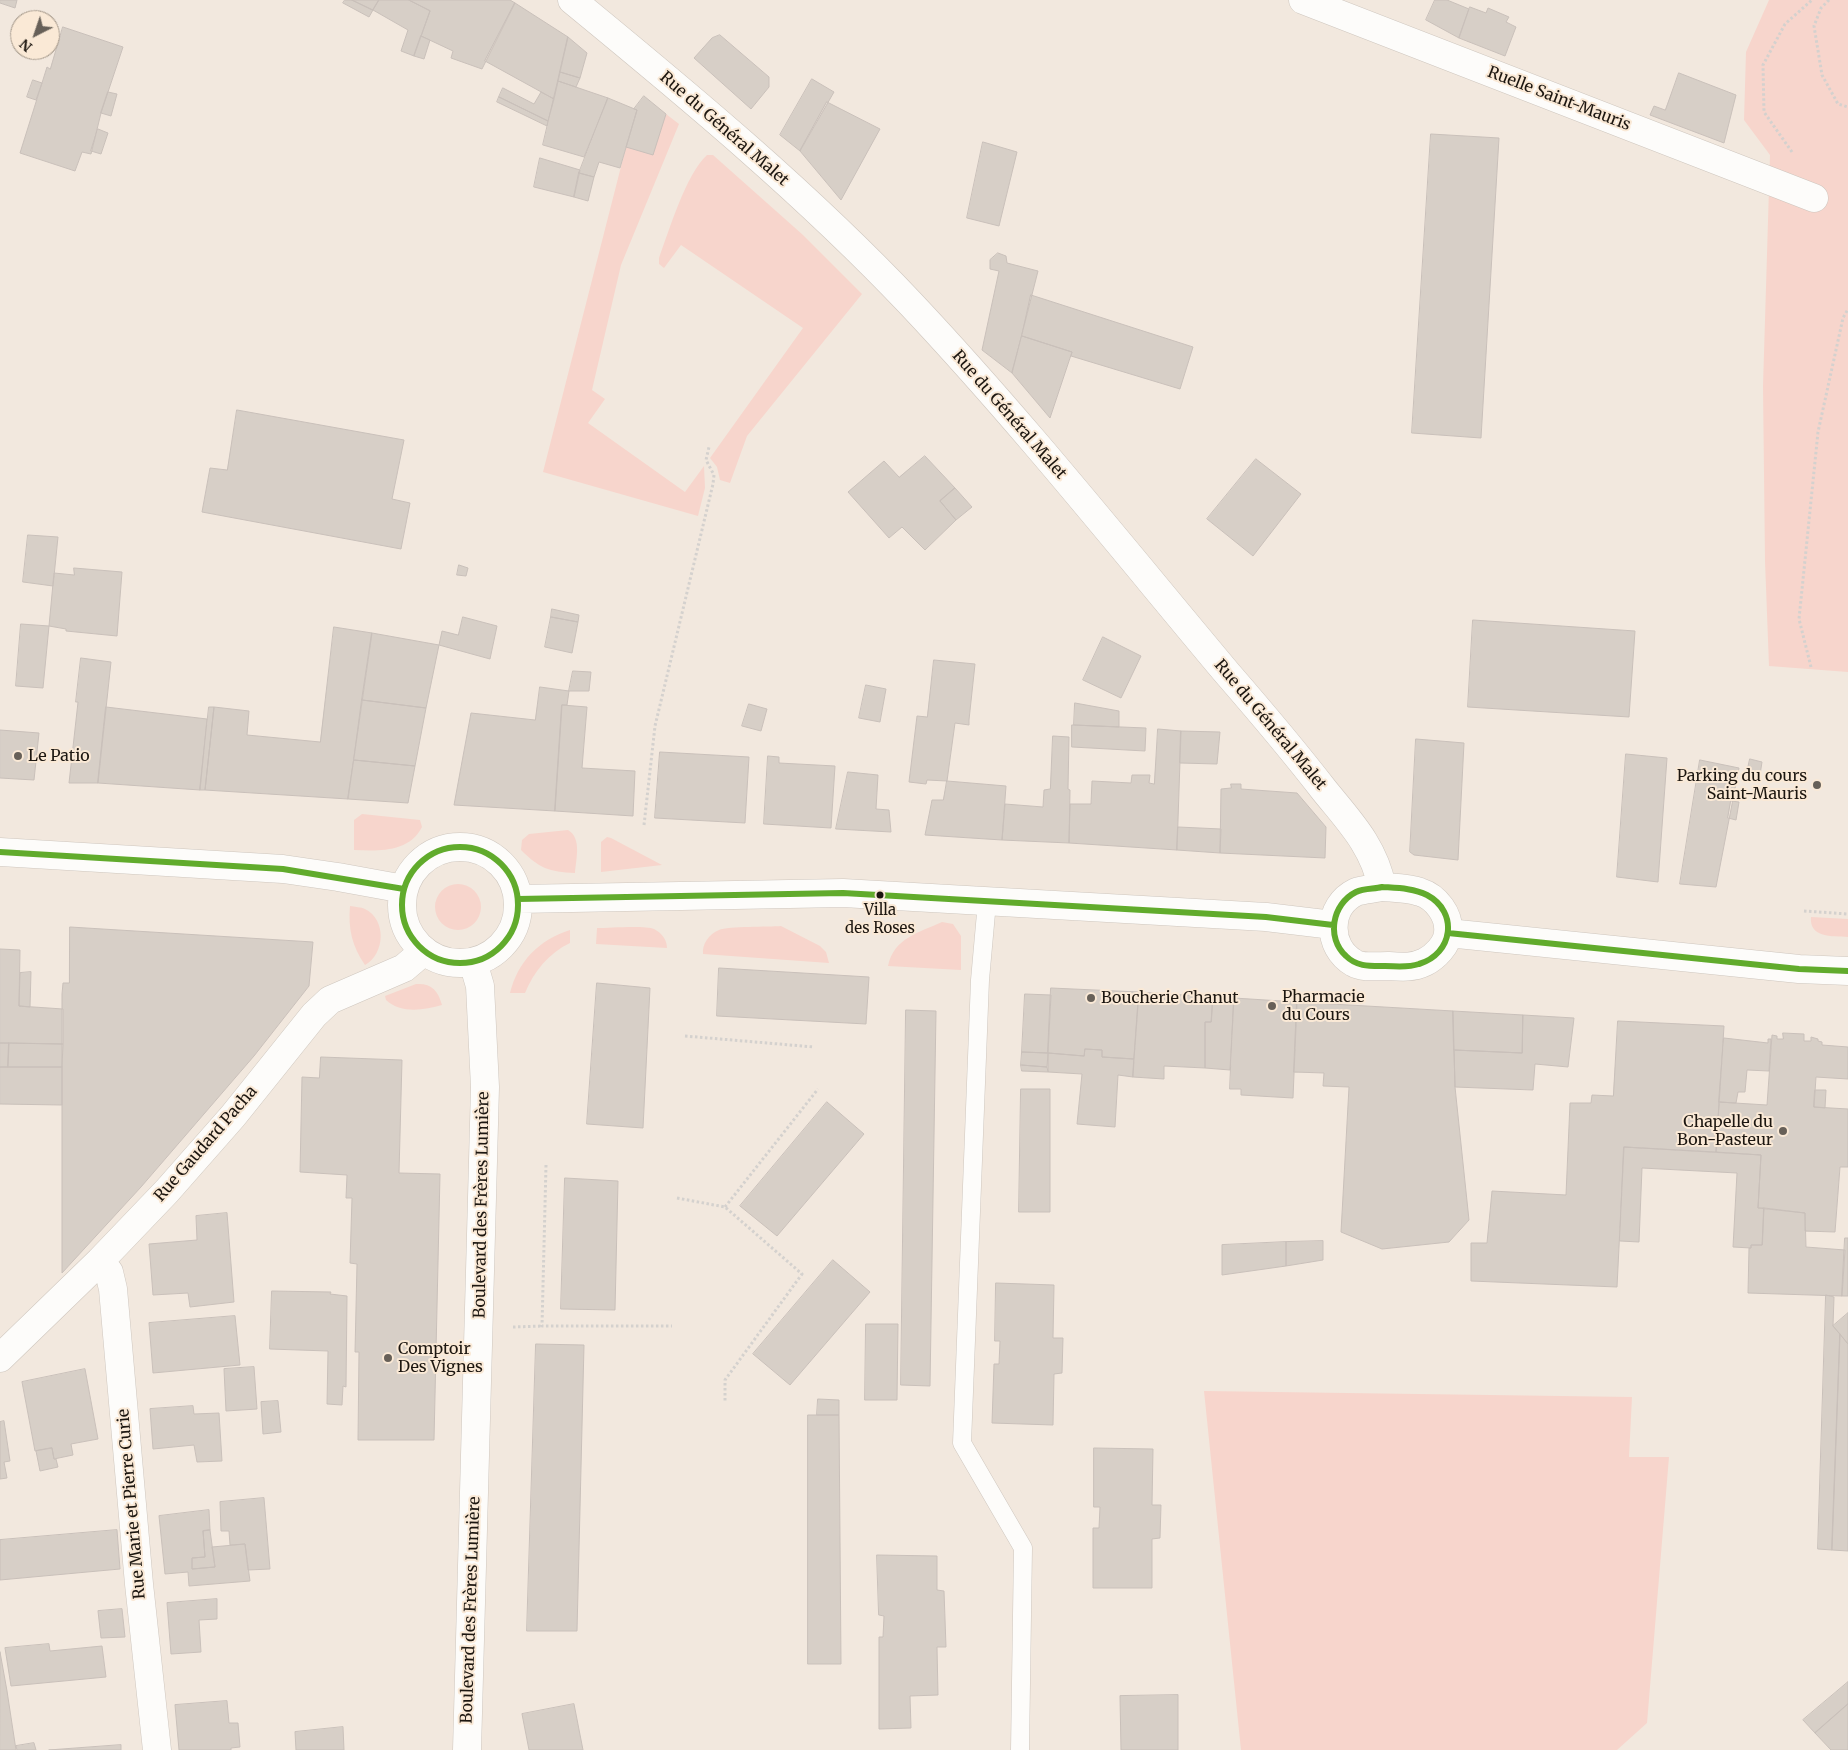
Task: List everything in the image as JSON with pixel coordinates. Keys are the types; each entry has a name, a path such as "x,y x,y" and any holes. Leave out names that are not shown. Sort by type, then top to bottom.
{"main road":[{"name":"Rue du Général Malet","path":"572,0 663,75 815,209 910,304 1029,436 1304,764 1362,837 1379,870 1382,887"},
{"name":"Ruelle Saint-Mauris","path":"1303,0 1814,198"},
{"path":"465,847 485,852 502,864 513,880 518,899 518,916 512,932 503,946 489,956 473,962 456,963 439,960 424,951 413,938 405,923 402,907 404,890 413,871 427,857 446,849 465,847"},
{"path":"0,852 283,869 338,876 404,890"},
{"path":"1382,887 1420,891 1436,900 1445,916 1448,933 1441,949 1425,962 1409,967 1356,964 1343,955 1334,942 1333,925 1336,912 1347,899 1357,892 1382,887"},
{"path":"518,899 843,893 1266,917 1333,925"},
{"path":"1448,933 1799,969 1848,971"},
{"name":"Rue Gaudard Pacha","path":"0,1358 100,1261 167,1190 233,1116 314,1015 330,1000 404,968 424,951"},
{"name":"Boulevard des Frères Lumière","path":"466,1750 485,1087 480,986 473,962"},
{"name":"Rue Marie et Pierre Curie","path":"100,1261 109,1272 114,1289 139,1584 157,1750"}],"lane":[{"path":"987,902 980,980 962,1443 1023,1548 1020,1750"}],"path":[{"path":"1812,0 1784,24 1763,65 1764,112 1808,174 1814,198"},
{"path":"1829,0 1821,8 1814,26 1822,74 1838,104 1848,107"},
{"path":"1811,667 1799,619 1817,442 1843,318 1848,309"},
{"path":"644,825 655,726 713,484 714,475 706,460 709,447"},
{"path":"1804,911 1848,914"},
{"path":"685,1036 814,1047"},
{"path":"725,1207 818,1089"},
{"path":"542,1326 546,1165"},
{"path":"678,1198 725,1207 802,1274 725,1380 725,1403"},
{"path":"511,1328 542,1326 672,1326"}],"shaded area":[{"path":"1769,0 1848,0 1848,672 1769,666 1765,561 1763,386 1770,155 1744,120 1746,52"},
{"path":"666,114 679,124 621,265 592,390 605,399 588,423 685,492 704,466 705,488 698,516 543,472 626,147"},
{"path":"707,155 713,155 803,235 862,294 747,436 730,483 720,480 717,467 710,458 803,328 681,245 664,268 659,264 659,258 685,189 699,164"},
{"path":"362,814 420,820 422,827 409,842 401,846 382,850 354,850 354,820"},
{"path":"568,830 577,843 575,873 558,872 545,868 533,861 521,850 522,840 529,834"},
{"path":"607,837 662,865 601,872 601,842"},
{"path":"453,884 463,884 477,894 481,907 477,920 471,926 463,930 453,930 439,920 435,912 435,902 445,888"},
{"path":"350,906 363,908 372,914 380,929 380,945 377,953 365,965 352,937"},
{"path":"1811,917 1848,919 1848,937 1829,936 1818,932 1811,924"},
{"path":"942,922 953,924 961,936 961,970 888,966 891,957 901,943 916,933"},
{"path":"781,926 820,946 826,952 829,963 703,954 707,940 719,930 739,927"},
{"path":"635,927 654,929 664,937 667,948 596,944 597,928"},
{"path":"570,930 570,943 549,957 533,977 525,993 510,993 518,971 531,953 559,934"},
{"path":"416,984 433,988 442,1005 413,1010 399,1007 386,1000 385,996"},
{"path":"1204,1391 1632,1397 1629,1457 1669,1457 1647,1723 1617,1750 1241,1750"}],"building":[{"path":"0,0 17,0 15,8 0,3"},
{"path":"345,0 352,0 373,10 369,17 343,3"},
{"path":"352,0 379,0 373,10"},
{"path":"379,0 409,0 430,11 414,56 401,51 408,30 373,10"},
{"path":"409,0 510,0 515,3 482,69 451,58 453,51 421,36 430,11"},
{"path":"1435,0 1447,0 1469,9 1459,38 1426,20"},
{"path":"515,3 568,37 554,99 485,61"},
{"path":"1470,7 1486,13 1488,8 1509,17 1506,22 1516,27 1505,56 1459,38"},
{"path":"63,27 123,47 101,113 91,154 82,152 75,171 20,153 47,67 50,69 53,60 60,60 60,37"},
{"path":"720,35 769,77 769,87 751,109 694,58 712,38"},
{"path":"421,36 430,40 424,59 414,56"},
{"path":"568,37 587,53 580,78 560,72"},
{"path":"560,72 580,78 576,87 558,81"},
{"path":"1679,73 1736,95 1724,143 1650,115 1654,106 1665,110"},
{"path":"812,79 834,92 800,151 780,135"},
{"path":"33,80 42,83 36,100 27,97"},
{"path":"558,81 608,98 584,157 543,145"},
{"path":"503,88 534,104 541,92 554,99 548,121 499,97"},
{"path":"108,92 117,94 111,116 101,113"},
{"path":"644,96 666,114 653,155 626,147 637,110 634,109"},
{"path":"499,97 548,121 547,126 497,102"},
{"path":"608,98 637,110 620,168 599,162 594,177 579,173"},
{"path":"827,102 880,129 841,200 800,151"},
{"path":"98,129 108,133 101,154 91,151"},
{"path":"1431,134 1499,138 1481,438 1412,433"},
{"path":"983,142 1017,152 999,226 967,218"},
{"path":"540,158 580,170 574,197 534,187"},
{"path":"579,173 594,177 588,201 574,197"},
{"path":"998,253 1006,256 1007,263 1038,271 1012,373 982,350 999,271 990,269 990,260"},
{"path":"1031,295 1193,347 1180,389 1071,356 1072,352 1022,336"},
{"path":"1022,336 1072,352 1050,418 1012,373"},
{"path":"237,410 404,440 392,499 410,503 401,549 202,512 210,468 227,470"},
{"path":"925,456 955,488 940,501 956,520 925,550 902,527 889,538 848,492 884,461 899,477"},
{"path":"1256,459 1301,494 1253,556 1207,519"},
{"path":"955,488 972,507 956,520 940,501"},
{"path":"28,535 58,537 53,586 23,582"},
{"path":"459,565 468,568 466,576 457,575"},
{"path":"74,568 122,572 117,636 66,631 66,629 49,626 54,573 74,575"},
{"path":"552,609 579,615 578,622 551,617"},
{"path":"463,617 497,626 490,659 439,645 442,631 458,635"},
{"path":"551,617 578,622 572,653 545,647"},
{"path":"1473,620 1635,631 1629,717 1468,707"},
{"path":"21,624 49,626 43,688 16,686"},
{"path":"334,627 372,633 348,799 205,790 214,707 249,711 247,735 320,742"},
{"path":"372,633 439,645 426,708 362,700"},
{"path":"1103,637 1141,656 1121,698 1083,680"},
{"path":"81,658 111,662 98,783 69,783"},
{"path":"934,660 975,664 969,725 955,723 947,781 927,780 926,784 909,782 917,716 927,717"},
{"path":"573,671 591,672 589,691 569,691"},
{"path":"866,685 886,689 880,722 859,718"},
{"path":"540,687 569,691 567,705 562,705 555,811 454,805 471,713 535,720"},
{"path":"362,700 426,708 415,766 354,760"},
{"path":"1075,703 1119,711 1119,727 1074,725"},
{"path":"749,704 767,709 761,731 742,726"},
{"path":"562,705 587,707 582,768 635,771 633,816 555,811"},
{"path":"106,707 207,719 200,790 98,783"},
{"path":"209,707 214,707 205,790 200,790"},
{"path":"1072,725 1146,728 1145,751 1072,747"},
{"path":"1158,729 1181,731 1177,850 1069,843 1070,804 1091,804 1092,781 1131,783 1132,775 1150,775 1149,783 1154,784"},
{"name":"Le Patio","path":"0,730 39,733 34,780 0,778"},
{"path":"1181,731 1220,732 1217,764 1180,763"},
{"path":"1053,736 1069,737 1069,843 1002,840 1005,804 1043,807 1044,790 1050,789"},
{"path":"1416,739 1464,743 1458,860 1414,855 1410,852"},
{"path":"660,752 749,757 745,823 655,818"},
{"path":"1626,754 1667,758 1658,882 1617,877"},
{"path":"768,756 779,757 779,763 835,766 831,828 764,824"},
{"path":"1750,759 1762,762 1760,775 1747,773"},
{"path":"354,760 415,766 408,803 348,799"},
{"path":"1700,760 1739,768 1716,887 1680,884"},
{"path":"848,772 878,775 876,809 889,810 891,832 836,829"},
{"path":"947,781 1006,786 1002,840 925,835 932,800 943,800"},
{"path":"1231,784 1241,784 1241,789 1297,793 1326,827 1325,858 1220,853 1221,789 1231,788"},
{"path":"1731,801 1739,802 1736,820 1728,818"},
{"path":"1178,827 1221,829 1220,853 1177,850"},
{"path":"70,927 313,942 309,986 254,1056 141,1187 62,1273 62,994 63,983 69,983"},
{"path":"0,949 20,950 19,1006 63,1009 63,1044 0,1043"},
{"path":"719,968 869,977 866,1024 717,1016"},
{"path":"31,972 30,1007 19,1006 20,973"},
{"path":"597,983 650,988 643,1128 587,1124"},
{"path":"1051,988 1139,992 1134,1059 1102,1057 1102,1050 1085,1049 1084,1056 1048,1053"},
{"path":"1139,992 1213,997 1211,1022 1205,1022 1205,1068 1164,1066 1164,1079 1133,1077"},
{"path":"1025,994 1051,995 1048,1053 1022,1052"},
{"path":"1213,997 1234,998 1230,1070 1205,1068 1205,1022 1211,1022"},
{"path":"1234,998 1297,1002 1293,1098 1241,1095 1241,1089 1230,1089"},
{"path":"1297,1002 1453,1011 1455,1087 1469,1220 1449,1242 1382,1249 1341,1232 1349,1087 1323,1086 1324,1073 1294,1072"},
{"path":"906,1010 936,1011 930,1386 901,1385"},
{"path":"1453,1011 1523,1015 1522,1053 1454,1050"},
{"path":"1523,1015 1574,1018 1568,1067 1535,1064 1533,1090 1455,1087 1454,1050 1522,1053"},
{"path":"1618,1021 1724,1026 1716,1152 1624,1147 1617,1287 1471,1281 1471,1243 1487,1243 1492,1191 1566,1195 1570,1103 1591,1103 1592,1095 1613,1096"},
{"name":"Chapelle du Bon-Pasteur","path":"1783,1033 1804,1034 1804,1041 1811,1041 1811,1037 1818,1039 1818,1041 1822,1042 1822,1045 1848,1047 1848,1079 1816,1077 1814,1107 1848,1109 1848,1167 1840,1167 1835,1232 1805,1231 1805,1213 1758,1208 1761,1155 1716,1152 1719,1102 1767,1105 1772,1035 1777,1036 1777,1039 1783,1039"},
{"path":"1724,1038 1768,1043 1768,1039 1771,1039 1769,1071 1747,1070 1745,1092 1738,1092 1736,1103 1719,1102"},
{"path":"0,1043 9,1043 8,1067 0,1067"},
{"path":"9,1043 63,1044 62,1067 8,1067"},
{"path":"1085,1049 1102,1050 1102,1057 1134,1059 1133,1077 1118,1075 1115,1127 1077,1124 1082,1074 1048,1072 1048,1053 1084,1056"},
{"path":"1022,1052 1048,1053 1047,1067 1021,1065"},
{"path":"321,1057 402,1060 399,1173 440,1174 434,1440 358,1440 359,1352 355,1352 357,1264 350,1263 352,1198 346,1198 347,1175 300,1172 302,1077 319,1078"},
{"path":"1021,1065 1047,1067 1048,1072 1022,1071"},
{"path":"0,1067 62,1067 62,1105 0,1104"},
{"path":"1021,1089 1050,1089 1050,1212 1019,1212"},
{"path":"1815,1090 1826,1090 1825,1108 1814,1107"},
{"path":"827,1102 864,1134 777,1236 740,1206"},
{"path":"1624,1147 1761,1155 1758,1208 1764,1208 1762,1245 1751,1245 1751,1248 1733,1247 1737,1173 1642,1168 1639,1242 1620,1241"},
{"path":"565,1178 618,1181 615,1310 561,1309"},
{"path":"1764,1208 1805,1213 1806,1247 1845,1250 1842,1296 1748,1293 1749,1248 1751,1248 1751,1245 1762,1245"},
{"path":"227,1213 234,1302 190,1307 188,1293 153,1295 149,1244 197,1240 196,1216"},
{"path":"1845,1238 1848,1238 1848,1296 1842,1296"},
{"path":"1323,1241 1323,1260 1286,1266 1286,1242"},
{"path":"1286,1242 1286,1266 1222,1275 1222,1245"},
{"path":"833,1260 870,1292 790,1385 753,1354"},
{"path":"996,1283 1054,1285 1053,1338 1063,1338 1062,1373 1054,1374 1053,1425 992,1423 994,1364 999,1364 1000,1341 995,1341"},
{"path":"272,1291 331,1292 330,1294 347,1296 346,1387 343,1386 342,1405 327,1404 328,1351 270,1349"},
{"path":"1826,1295 1834,1297 1833,1326 1840,1334 1832,1550 1818,1549"},
{"path":"1848,1313 1848,1344 1833,1326"},
{"path":"235,1316 240,1365 153,1373 149,1323"},
{"path":"866,1324 898,1324 897,1400 865,1400"},
{"path":"1840,1334 1848,1344 1848,1551 1832,1550"},
{"path":"536,1344 584,1345 577,1631 527,1631"},
{"path":"254,1367 257,1409 226,1411 224,1369"},
{"path":"85,1369 98,1439 71,1444 73,1455 54,1459 52,1448 35,1451 22,1382"},
{"path":"818,1399 839,1400 839,1415 817,1415"},
{"path":"278,1401 281,1432 263,1434 261,1402"},
{"path":"193,1406 194,1414 219,1413 222,1461 197,1462 194,1445 153,1449 150,1409"},
{"path":"808,1415 839,1415 841,1664 808,1664"},
{"path":"4,1421 10,1461 4,1462 7,1478 0,1479 0,1422"},
{"path":"52,1448 58,1467 40,1471 36,1451"},
{"path":"1094,1448 1153,1449 1152,1505 1161,1505 1160,1538 1152,1539 1152,1588 1093,1588 1093,1528 1099,1528 1100,1507 1094,1507"},
{"path":"264,1498 270,1569 248,1570 245,1544 230,1545 229,1531 221,1531 220,1502"},
{"path":"209,1510 210,1530 203,1531 205,1557 192,1558 192,1569 215,1567 212,1547 245,1544 250,1581 189,1586 188,1572 165,1574 159,1516"},
{"path":"117,1530 120,1569 0,1580 0,1540"},
{"path":"210,1530 215,1567 192,1569 192,1558 205,1557 203,1531"},
{"path":"877,1555 937,1556 937,1590 944,1591 946,1647 937,1647 938,1695 910,1696 911,1728 879,1729 879,1637 883,1637 884,1616 879,1615"},
{"path":"217,1599 217,1619 199,1620 201,1652 171,1654 167,1603"},
{"path":"122,1609 125,1637 101,1638 98,1611"},
{"path":"49,1644 50,1651 102,1646 106,1677 11,1686 5,1648"},
{"path":"0,1652 7,1691 16,1750 0,1750"},
{"path":"1848,1682 1848,1704 1815,1733 1803,1720"},
{"path":"1178,1695 1178,1750 1121,1750 1120,1696"},
{"path":"227,1701 229,1723 238,1723 240,1747 231,1748 231,1750 179,1750 175,1705"},
{"path":"574,1704 583,1750 529,1750 522,1714"},
{"path":"1848,1704 1848,1750 1831,1750 1815,1733"},
{"path":"343,1727 344,1750 296,1750 295,1732"},
{"path":"34,1743 36,1750 17,1750 16,1746"},
{"path":"121,1745 121,1750 49,1750"}],"transit line":[{"path":"460,847 482,852 501,864 513,883 518,905 513,927 501,946 482,958 460,963 438,958 419,946 407,927 402,905 407,883 419,864 438,852 460,847"},
{"path":"0,852 283,869 404,889"},
{"path":"1382,887 1405,889 1427,895 1437,902 1444,912 1448,932 1445,942 1430,959 1410,966 1369,966 1350,960 1340,949 1336,940 1334,922 1341,905 1356,892 1382,887"},
{"path":"518,899 843,893 1266,917 1333,925"},
{"path":"1448,933 1799,969 1848,971"}],"place":[{"name":"Le Patio","path":"18,756"},
{"name":"Parking du cours Saint-Mauris","path":"1817,785"},
{"name":"Villa des Roses","path":"880,895"},
{"name":"Boucherie Chanut","path":"1091,998"},
{"name":"Pharmacie du Cours","path":"1272,1006"},
{"name":"Chapelle du Bon-Pasteur","path":"1783,1131"},
{"name":"Comptoir Des Vignes","path":"388,1358"}]}
